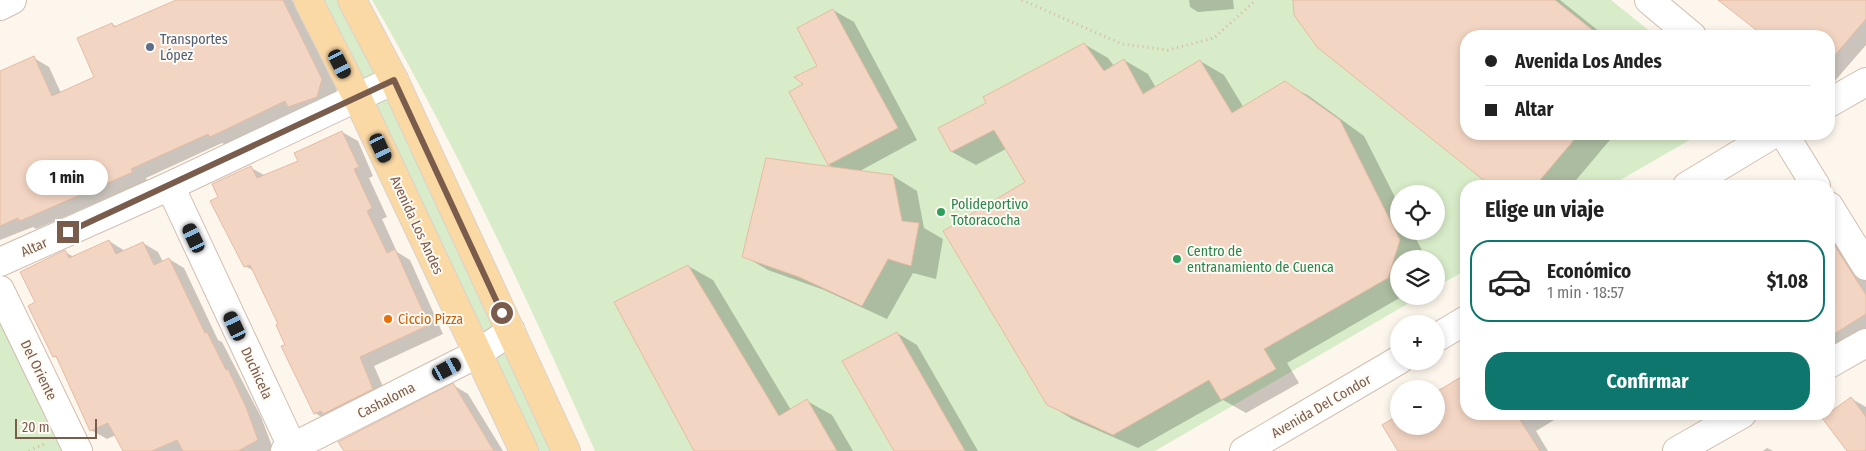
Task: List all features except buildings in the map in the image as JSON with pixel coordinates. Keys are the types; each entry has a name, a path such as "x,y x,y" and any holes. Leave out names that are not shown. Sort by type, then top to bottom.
{"main road":[{"name":"Avenida Los Andes","path":"308,0 357,97 524,451"},
{"path":"352,0 394,80 566,451"}],"street":[{"path":"0,6 12,0"},
{"path":"1649,0 1685,30"},
{"name":"Altar","path":"0,262 170,186 394,80"},
{"path":"1835,100 1866,82"},
{"path":"1697,180 1764,140"},
{"path":"1788,140 1812,180"},
{"name":"Duchicela","path":"170,186 290,450"},
{"path":"1835,216 1866,266"},
{"name":"Del Oriente","path":"0,290 78,451"},
{"path":"1445,333 1460,324"},
{"name":"Cashaloma","path":"290,450 477,354 511,331"},
{"path":"1835,361 1866,343"},
{"name":"Avenida Del Condor","path":"1244,451 1390,365"},
{"path":"1677,451 1731,420"}],"path":[{"path":"1022,0 1122,44 1168,50 1214,38 1256,0"}],"green space":[{"path":"314,0 343,0 383,76 358,86"},
{"name":"Polideportivo Totoracocha","path":"372,0 1611,0 1648,30 1460,30 1460,140 1690,140 1620,180 1460,180 1460,273 1445,282 1445,250 1390,250 1390,305 1406,305 1155,451 595,451 490,222 462,166"},
{"path":"390,88 508,327 479,340 365,98"},
{"path":"0,297 71,451 0,451"},
{"path":"513,336 562,451 529,451 482,349"}],"place":[{"name":"Transportes López","path":"150,47"},
{"name":"Polideportivo Totoracocha","path":"941,212"},
{"name":"Centro de entranamiento de Cuenca","path":"1177,259"},
{"name":"Ciccio Pizza","path":"388,319"}],"route":[{"path":"68,232 394,80 502,313"}]}
